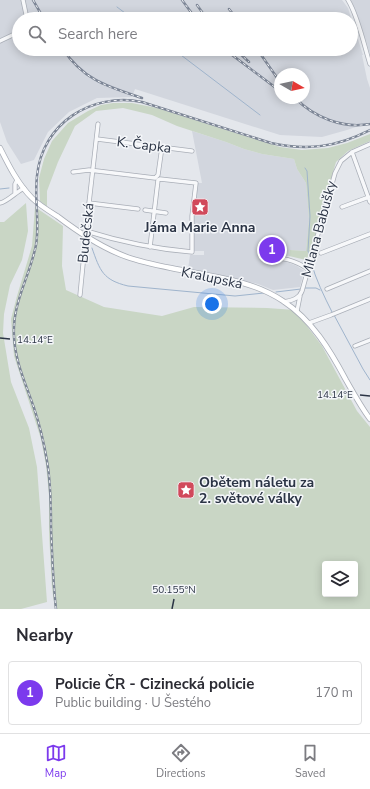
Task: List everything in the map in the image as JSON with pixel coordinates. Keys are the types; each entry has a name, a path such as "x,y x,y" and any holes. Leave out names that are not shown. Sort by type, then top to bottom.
{"main road":[{"name":"Kralupská","path":"0,148 17,180 33,199 67,224 86,233 101,245 127,257 149,264 231,280 266,291 297,311 317,332 361,408 370,419"}],"street":[{"path":"23,0 26,12"},
{"path":"348,0 353,12"},
{"path":"358,24 370,64"},
{"path":"0,41 12,35"},
{"name":"Budečská","path":"80,295 98,124"},
{"name":"K. Čapka","path":"97,139 192,151"},
{"path":"370,144 352,152 370,202"},
{"path":"150,247 162,147"},
{"name":"Milana Babušky","path":"284,302 300,296 334,173 341,161 352,152"},
{"path":"74,172 89,170 154,178 157,180"},
{"name":"Kralupská","path":"86,233 150,247 192,252 192,216 196,183 160,179 157,180"},
{"path":"15,193 15,184 17,180"},
{"path":"0,203 4,202 24,188"},
{"path":"342,207 369,197"},
{"path":"89,203 138,209"},
{"path":"146,210 166,213"},
{"path":"321,253 370,234"},
{"path":"264,256 287,259 308,266"},
{"path":"327,289 370,271"},
{"path":"297,311 300,296"},
{"path":"309,323 333,315 370,299"},
{"path":"355,346 370,340"}],"shaded area":[{"path":"0,0 342,0 348,8 349,12 12,12 12,56 358,56 358,39 370,88 370,122 322,137 280,135 135,89 132,97 97,98 69,112 48,132 34,160 21,164 7,142 0,122"},
{"path":"351,0 370,0 370,54 358,17 358,12 356,12"},
{"path":"192,131 262,154 294,159 297,169 306,183 309,219 306,251 290,250 289,256 265,254 264,260 284,261 297,266 304,271 300,287 273,290 258,284 188,269 190,255 204,255 204,251 194,251 194,215 198,183 202,183"}],"green space":[{"path":"113,103 132,103 157,108 280,147 302,150 328,148 347,143 370,134 370,141 348,151 336,162 311,250 306,260 289,256 290,250 306,251 309,219 306,183 297,169 294,159 262,154 244,149 177,126 152,115 123,108 96,111 75,126 58,162 47,191 47,207 40,201 39,178 44,159 52,141 68,123 101,105"},
{"path":"26,203 28,231 22,260 10,285 4,314 3,333 11,382 29,428 37,467 47,602 21,609 0,609 0,222 4,222"},
{"path":"35,207 63,226 62,266 66,290 104,307 162,316 194,307 295,310 322,346 357,411 370,427 370,609 55,609 52,588 49,533 49,495 46,465 41,439 14,356 11,319 32,246"}],"waterway":[{"path":"117,7 124,12"},
{"path":"182,56 260,115"},
{"path":"305,168 307,171 310,216 308,251 310,257"},
{"path":"0,189 9,188"},
{"path":"92,248 100,269 113,281 120,284 235,296 264,293"},
{"path":"311,262 323,294 332,312"},
{"path":"304,288 316,288 320,290"},
{"path":"276,292 301,289"},
{"path":"334,315 370,380"}],"railway":[{"path":"33,0 40,12"},
{"path":"182,0 191,12"},
{"path":"197,5 202,12"},
{"path":"68,56 79,68 98,81 142,98"},
{"path":"233,56 274,86"},
{"path":"243,56 249,62"},
{"path":"262,56 274,73"},
{"path":"56,609 48,469 38,421 16,355 14,336 14,324 18,301 36,245 37,176 41,157 48,141 59,127 73,115 88,107 105,102 123,100 142,102 271,143 297,147 333,144 358,136 370,130"},
{"path":"302,104 320,116 339,123 349,125 370,124"}],"place":[{"name":"Jáma Marie Anna","path":"200,207"},
{"name":"Policie ČR - Cizinecká policie","path":"272,250"},
{"name":"Obětem náletu za 2. světové války","path":"186,490"}]}
